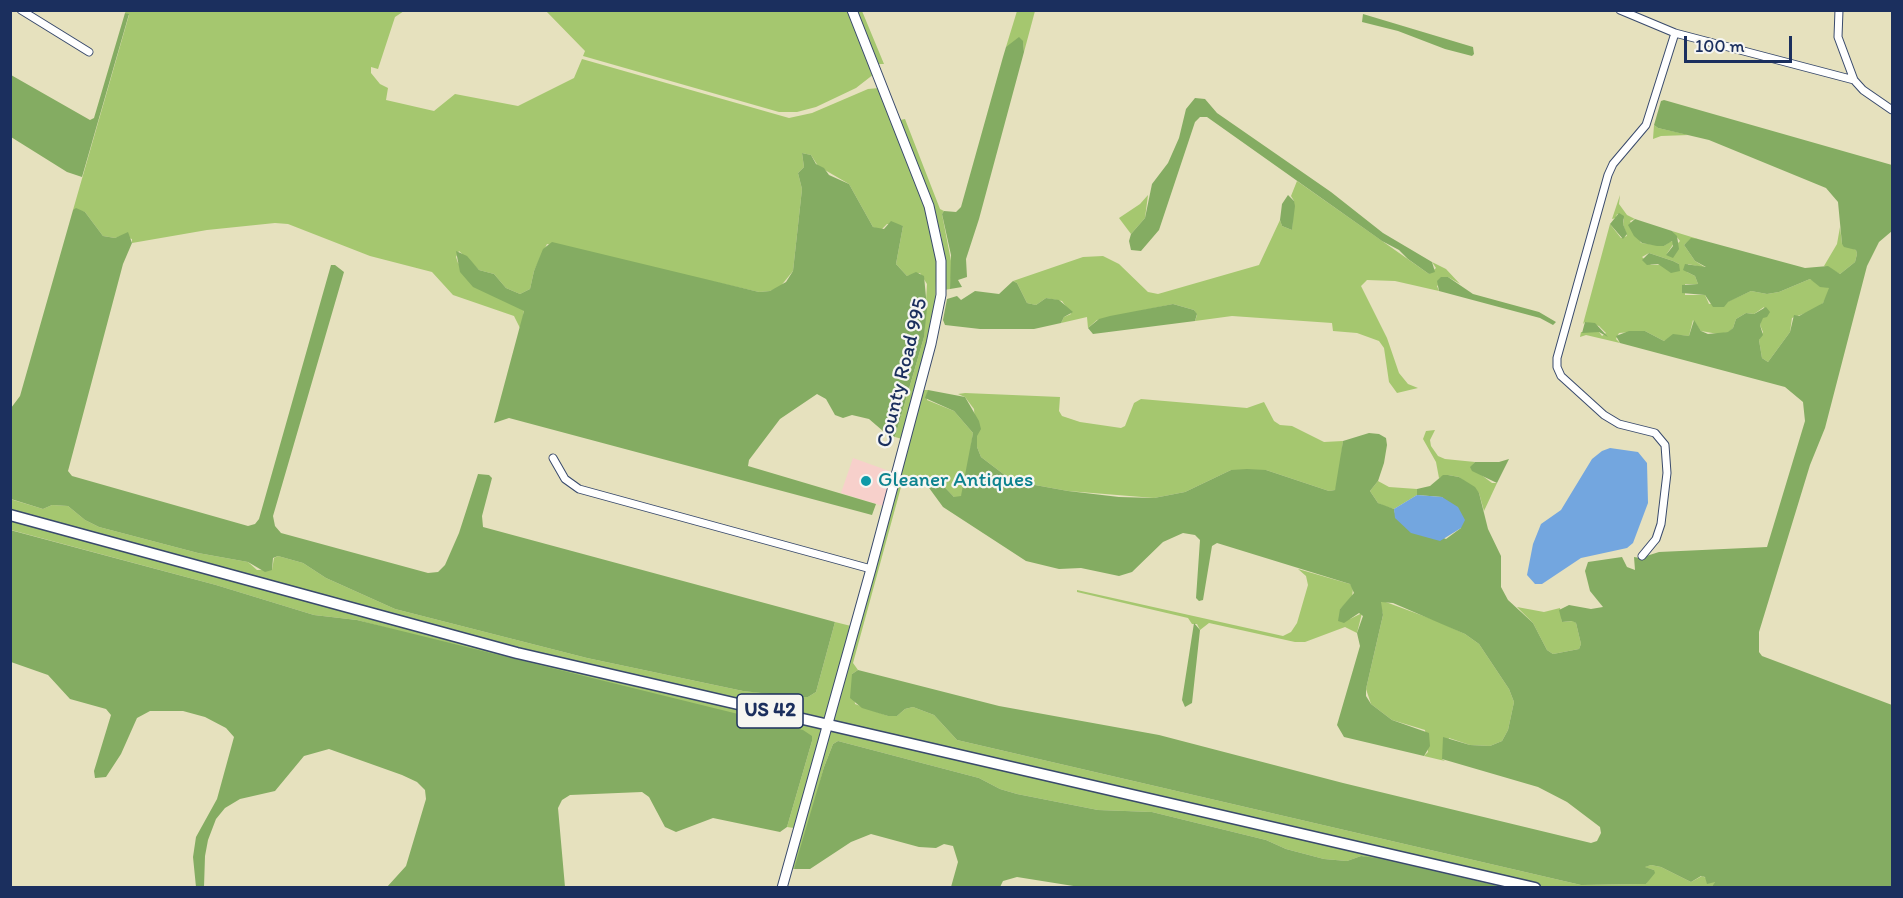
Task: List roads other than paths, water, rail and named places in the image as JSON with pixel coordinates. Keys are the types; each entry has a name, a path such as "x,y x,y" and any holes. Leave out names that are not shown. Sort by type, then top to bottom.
{"main road":[{"name":"US 42","path":"10,515 517,653 1535,888"}],"street":[{"path":"21,10 89,52"},
{"name":"County Road 995","path":"782,888 871,569 936,324 941,261 929,206 852,10"},
{"path":"1620,10 1675,33 1854,80"},
{"path":"1839,10 1838,37 1854,80 1863,90 1893,110"},
{"path":"1642,556 1656,539 1661,524 1667,473 1665,446 1655,434 1618,424 1604,415 1561,376 1558,371 1557,358 1608,175 1613,164 1646,125 1675,33"},
{"path":"553,458 565,479 579,489 871,569"}],"water":[{"path":"1610,448 1638,452 1647,463 1648,503 1633,543 1627,548 1581,558 1542,584 1535,584 1527,575 1533,544 1541,524 1561,510 1592,459"},
{"path":"1417,495 1442,497 1458,507 1465,520 1461,528 1440,541 1411,533 1395,518 1394,509"}],"place":[{"name":"Gleaner Antiques","path":"866,481"}]}
